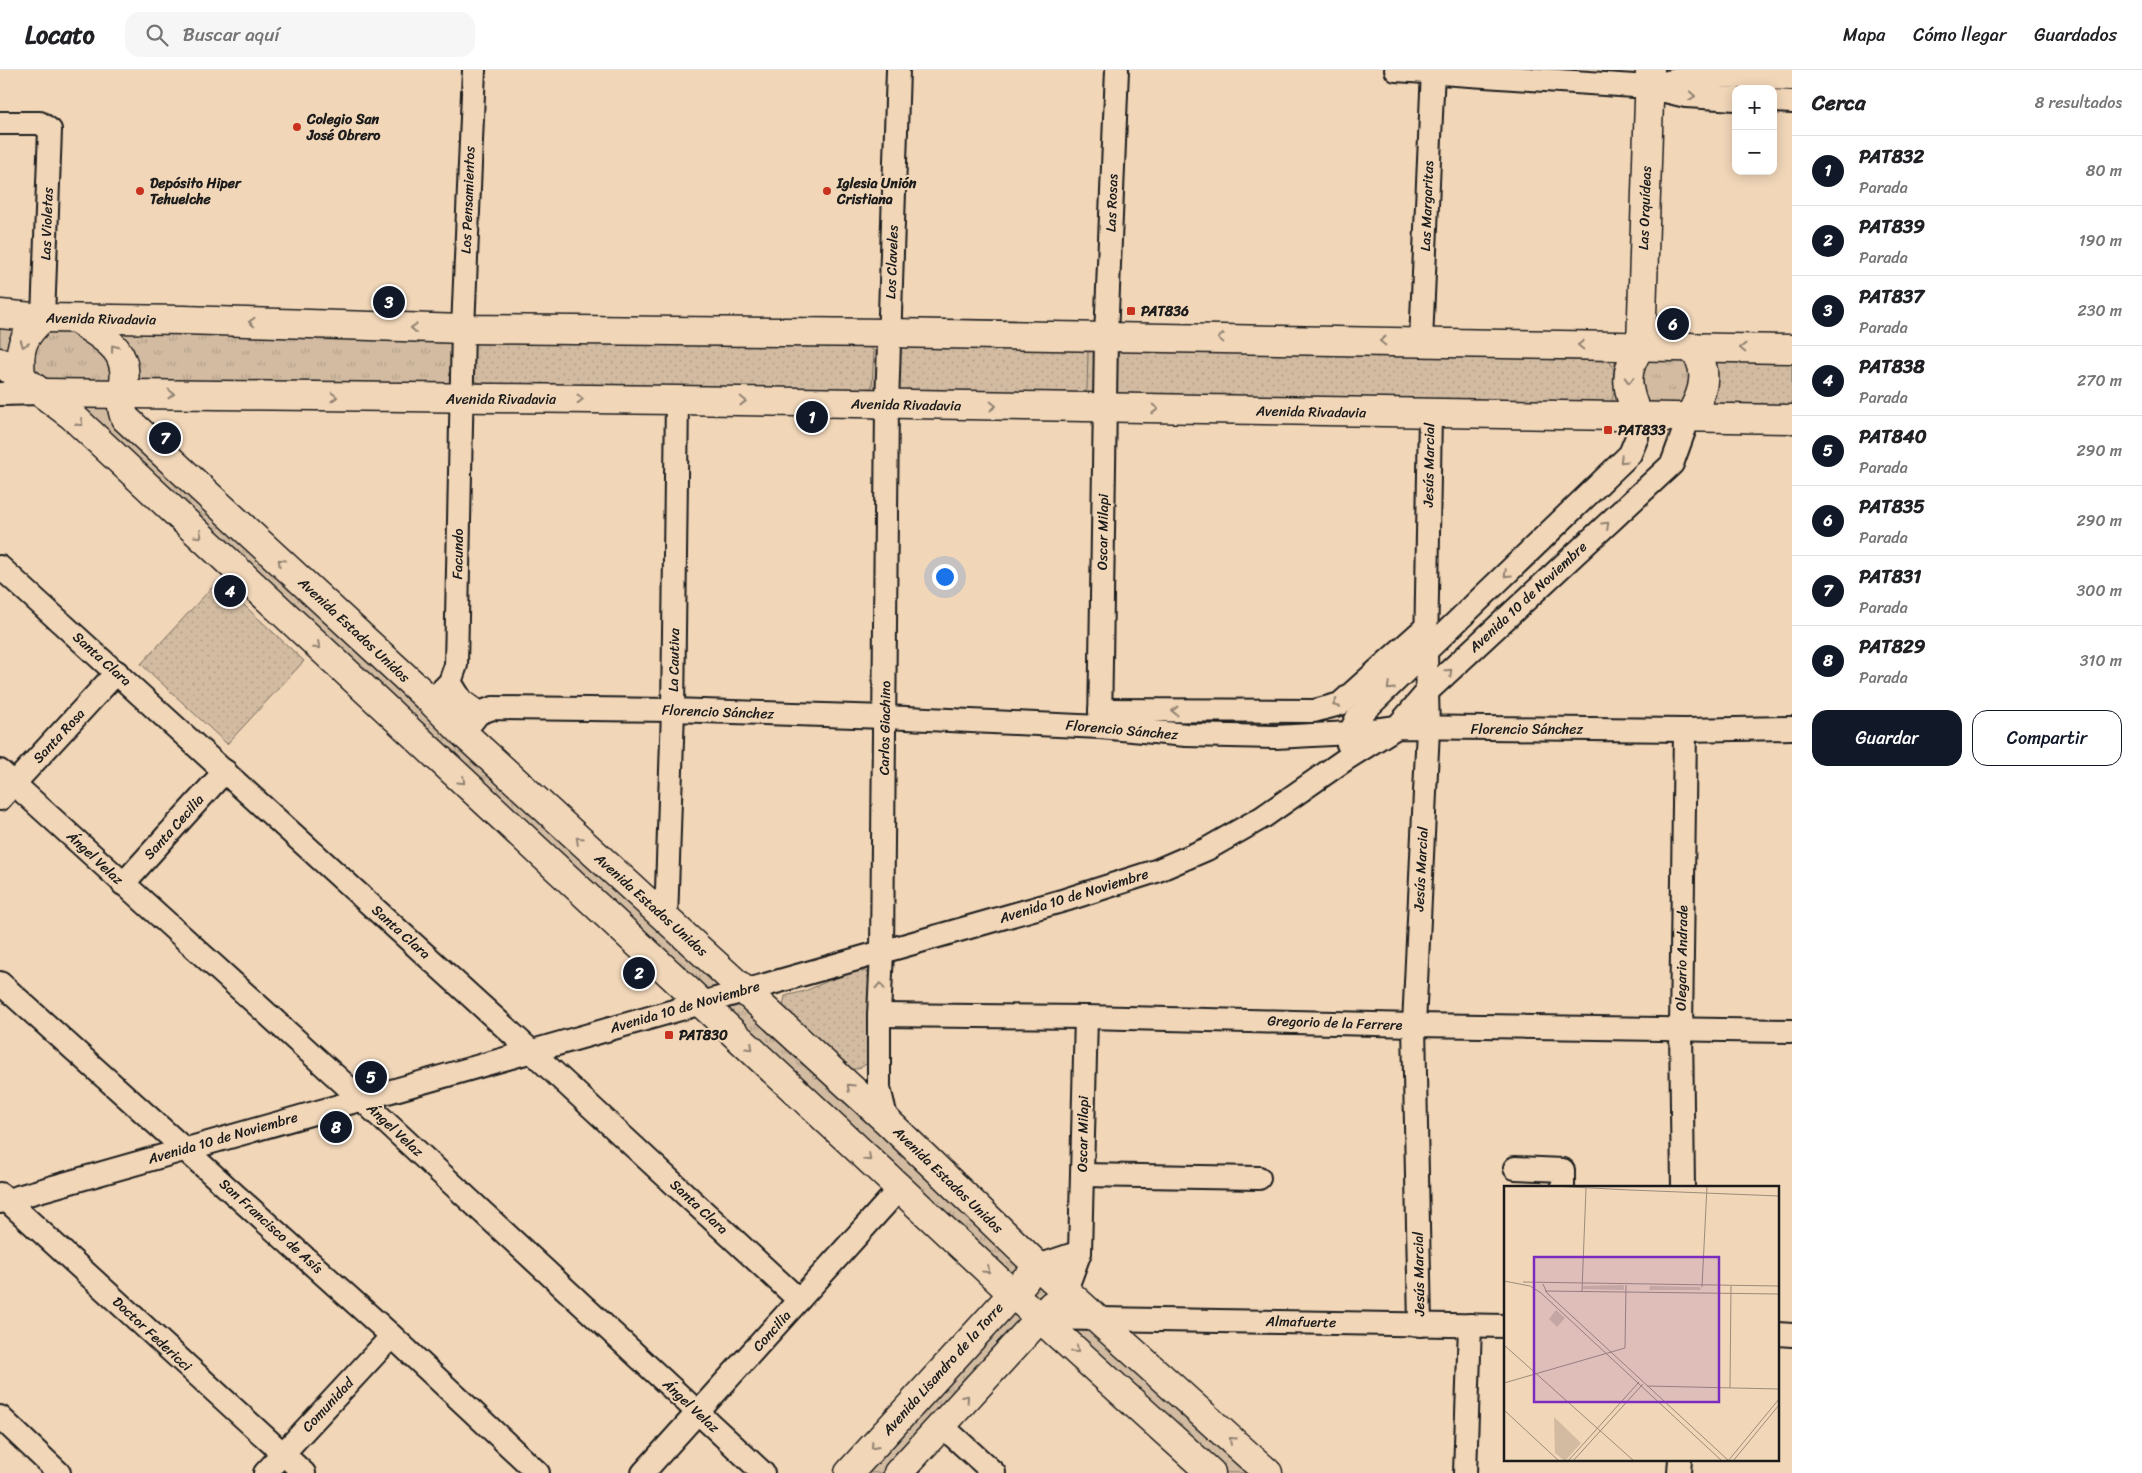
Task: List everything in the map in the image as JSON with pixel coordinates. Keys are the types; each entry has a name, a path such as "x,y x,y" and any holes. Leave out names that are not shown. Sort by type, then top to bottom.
{"main road":[{"name":"Las Orquídeas","path":"1642,346 1649,79"},
{"name":"Avenida Rivadavia","path":"0,314 43,318 184,320 463,329 890,333 1792,349"},
{"path":"43,318 31,329 22,344 19,360 10,369 71,415 1012,1293 1211,1473"},
{"name":"Avenida Estados Unidos","path":"76,319 113,344 122,359 125,374 121,410 124,418 431,701 471,723 666,920 887,1121 1038,1266 1268,1473"},
{"path":"1638,416 1630,398 1628,378 1632,359 1642,346"},
{"path":"1689,417 1699,400 1704,380 1700,360 1690,347"},
{"name":"Avenida Rivadavia","path":"42,393 677,400 1792,419"},
{"path":"405,728 431,701"},
{"path":"440,760 471,723"},
{"name":"Avenida Lisandro de la Torre","path":"849,1473 1038,1266"},
{"path":"898,1473 1066,1290"}],"street":[{"name":"Los Pensamientos","path":"462,399 463,329 474,70"},
{"name":"Los Claveles","path":"890,333 898,70"},
{"name":"Las Rosas","path":"1106,337 1117,70"},
{"path":"1396,70 1649,79 1708,76 1792,79"},
{"name":"Las Margaritas","path":"1421,342 1433,71"},
{"path":"1649,79 1686,96 1732,99"},
{"path":"1777,101 1792,102"},
{"name":"Las Violetas","path":"0,123 40,123 50,130 43,318"},
{"name":"Carlos Giachino","path":"887,1121 879,1088 879,1015 882,952 887,405 890,333"},
{"name":"Oscar Milapi","path":"1100,719 1106,337"},
{"path":"0,394 42,393"},
{"name":"Facundo","path":"450,682 456,665 462,399"},
{"name":"La Cautiva","path":"666,920 673,710 677,400"},
{"name":"Jesús Marcial","path":"1420,1324 1414,1025 1428,729 1426,628 1430,414"},
{"path":"1346,759 1350,733 1357,718 1630,454 1637,437 1638,416"},
{"name":"Avenida 10 de Noviembre","path":"2,1199 882,952 1156,871 1207,848 1263,816 1396,727 1428,691 1672,464 1689,417"},
{"name":"Santa Clara","path":"0,567 531,1051 799,1300"},
{"path":"1100,719 1314,711 1330,708 1340,704 1426,628"},
{"name":"Santa Rosa","path":"5,785 117,672"},
{"path":"431,701 450,682 462,701 471,723"},
{"name":"Florencio Sánchez","path":"471,723 493,708 673,710 885,717 1100,719 1186,735 1274,736 1350,733 1396,727 1428,729 1685,730 1792,728"},
{"name":"Olegario Andrade","path":"1683,1186 1681,1028 1685,730"},
{"name":"Santa Cecilia","path":"123,884 225,771"},
{"name":"Ángel Velaz","path":"5,785 123,884 361,1099 763,1473"},
{"name":"San Francisco de Asís","path":"0,983 392,1336 538,1473"},
{"name":"Gregorio de la Ferrere","path":"879,1015 1086,1017 1792,1031"},
{"name":"Oscar Milapi","path":"1066,1290 1080,1252 1086,1017"},
{"path":"1514,1168 1563,1170 1563,1186"},
{"path":"1082,1175 1259,1178"},
{"name":"Concilia","path":"643,1473 900,1188"},
{"name":"Doctor Federicci","path":"2,1199 304,1473"},
{"path":"1038,1266 1080,1252"},
{"name":"Almafuerte","path":"1040,1318 1504,1326"},
{"path":"1465,1473 1470,1325"},
{"name":"Comunidad","path":"264,1473 392,1336"},
{"path":"0,1417 60,1473"},
{"path":"941,1425 994,1473"},
{"path":"1680,1460 1680,1473"}],"green space":[{"path":"0,314 1792,349 1792,419 123,393 121,410 1268,1473 1211,1473 1040,1318 898,1473 849,1473 1012,1293 0,362"},
{"path":"486,336 862,342 874,351 872,387 857,393 493,386 474,381 472,344"},
{"path":"909,338 1081,342 1088,353 1087,390 1075,397 910,395 899,389 899,348"},
{"path":"1120,349 1609,361 1616,382 1610,405 1118,396 1112,388 1113,352"},
{"path":"1723,358 1792,359 1792,408 1720,406 1710,398 1711,365"},
{"path":"218,581 304,661 227,744 141,664"},
{"path":"851,971 866,971 870,983 868,1063 858,1069 845,1069 783,1007 785,996 805,991"}],"place":[{"name":"Colegio San José Obrero","path":"297,127"},
{"name":"Depósito Hiper Tehuelche","path":"140,191"},
{"name":"Iglesia Unión Cristiana","path":"827,191"},
{"name":"PAT837","path":"389,302"},
{"name":"PAT836","path":"1131,311"},
{"name":"PAT835","path":"1673,324"},
{"name":"PAT832","path":"812,417"},
{"name":"PAT833","path":"1608,430"},
{"name":"PAT831","path":"165,438"},
{"name":"PAT838","path":"230,591"},
{"name":"PAT839","path":"639,973"},
{"name":"PAT830","path":"669,1035"},
{"name":"PAT840","path":"371,1077"},
{"name":"PAT829","path":"336,1127"}]}
